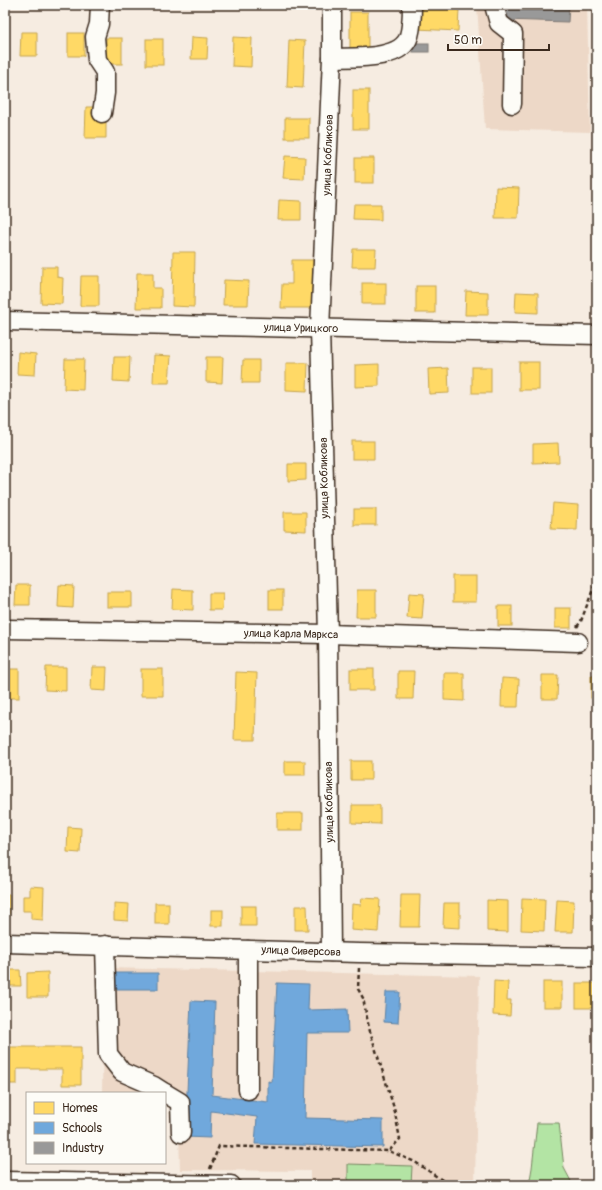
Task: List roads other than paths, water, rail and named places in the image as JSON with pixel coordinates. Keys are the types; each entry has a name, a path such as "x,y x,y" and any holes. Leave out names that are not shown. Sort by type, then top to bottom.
{"street":[{"path":"100,5 100,24 95,37 97,60 105,72 105,93 102,113"},
{"name":"улица Кобликова","path":"331,952 328,634 320,329 332,58 332,5"},
{"path":"332,58 374,57 398,50 409,38 412,5"},
{"path":"494,5 499,23 513,34 512,104"},
{"name":"улица Урицкого","path":"5,321 597,335"},
{"name":"улица Карла Маркса","path":"5,629 328,634 572,642"},
{"name":"улица Сиверсова","path":"5,942 359,953 597,957"},
{"path":"105,945 108,1054 122,1072 154,1086 163,1092"},
{"path":"248,950 248,1090"},
{"path":"166,1094 180,1102 181,1133"},
{"path":"5,1180 231,1185"}],"railway":[{"path":"595,5 597,78"}]}
